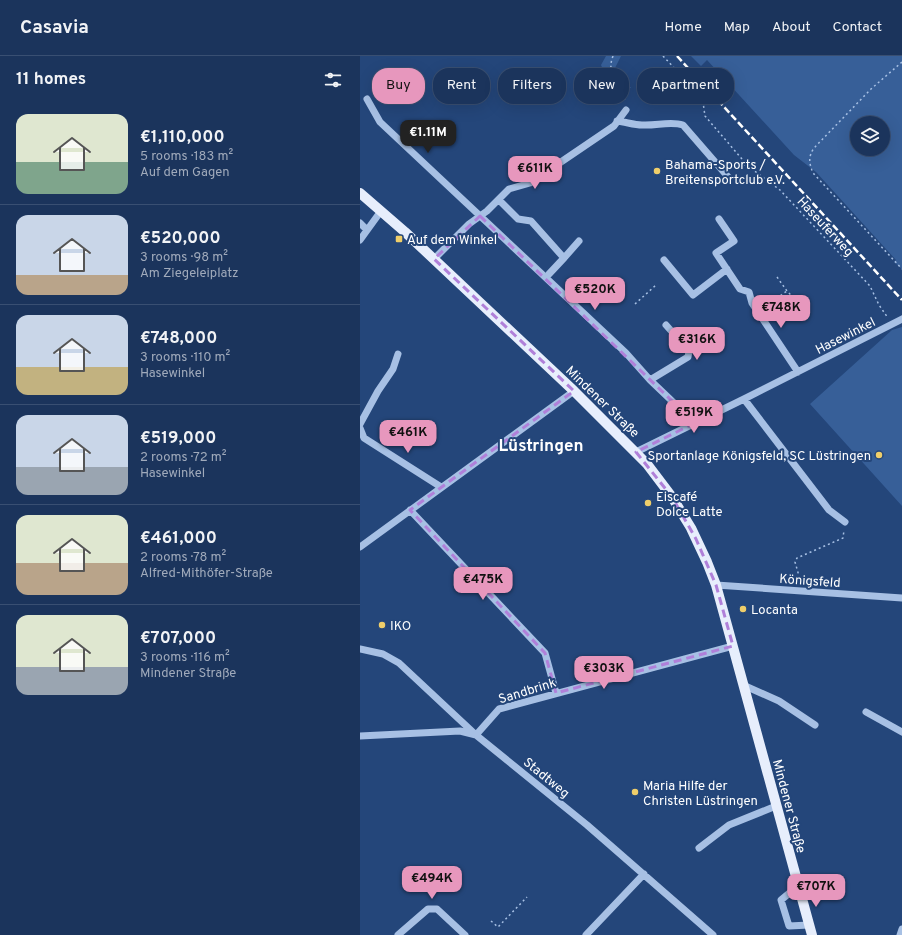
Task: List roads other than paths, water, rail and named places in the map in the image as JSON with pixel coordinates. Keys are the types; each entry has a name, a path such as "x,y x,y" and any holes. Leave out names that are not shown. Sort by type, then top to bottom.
{"main road":[{"name":"Mindener Straße","path":"360,193 434,259 574,391 636,452 672,497 696,539 716,585 811,930"}],"street":[{"path":"367,99 380,122 626,353 650,380 695,423"},
{"path":"434,259 469,224 487,211 510,189 530,182 614,126 626,110"},
{"path":"618,121 642,125 666,123 684,125 729,178"},
{"path":"498,200 518,219 531,222 564,258"},
{"path":"360,240 381,211"},
{"path":"719,219 734,241 716,253 740,289 749,292 752,303 798,372"},
{"path":"360,223 368,230"},
{"path":"549,274 579,241"},
{"path":"664,260 693,295 727,269"},
{"name":"Hasewinkel","path":"636,452 902,319"},
{"path":"650,380 688,357 689,351 666,325"},
{"path":"360,424 378,391 393,369 398,354"},
{"path":"360,547 574,391"},
{"path":"744,399 829,510 845,522"},
{"path":"360,428 362,441 441,487"},
{"path":"410,510 545,653 556,693"},
{"name":"Königsfeld","path":"716,585 902,598"},
{"name":"Sandbrink","path":"476,735 499,708 733,646"},
{"name":"Stadtweg","path":"360,649 383,654 399,663 476,735 644,874 714,935"},
{"path":"743,685 779,701 815,725"},
{"path":"866,712 902,732"},
{"path":"360,736 460,731 476,735"},
{"path":"699,848 729,825 776,806"},
{"path":"586,935 644,874"},
{"path":"798,886 781,900 789,926 811,930"},
{"path":"398,935 428,909 437,909 465,935"},
{"path":"900,935 902,929"}],"railway":[{"path":"677,56 902,300"}],"place":[{"name":"Bahama-Sports / Breitensportclub e.V.","path":"657,171"},
{"name":"Auf dem Winkel","path":"399,239"},
{"name":"Sportanlage Königsfeld, SC Lüstringen","path":"879,455"},
{"name":"Eiscafé Dolce Latte","path":"648,503"},
{"name":"Locanta","path":"743,609"},
{"name":"IKO","path":"382,625"},
{"name":"Maria Hilfe der Christen Lüstringen","path":"635,792"}],"district":[{"name":"Lüstringen","path":"541,445"}]}
